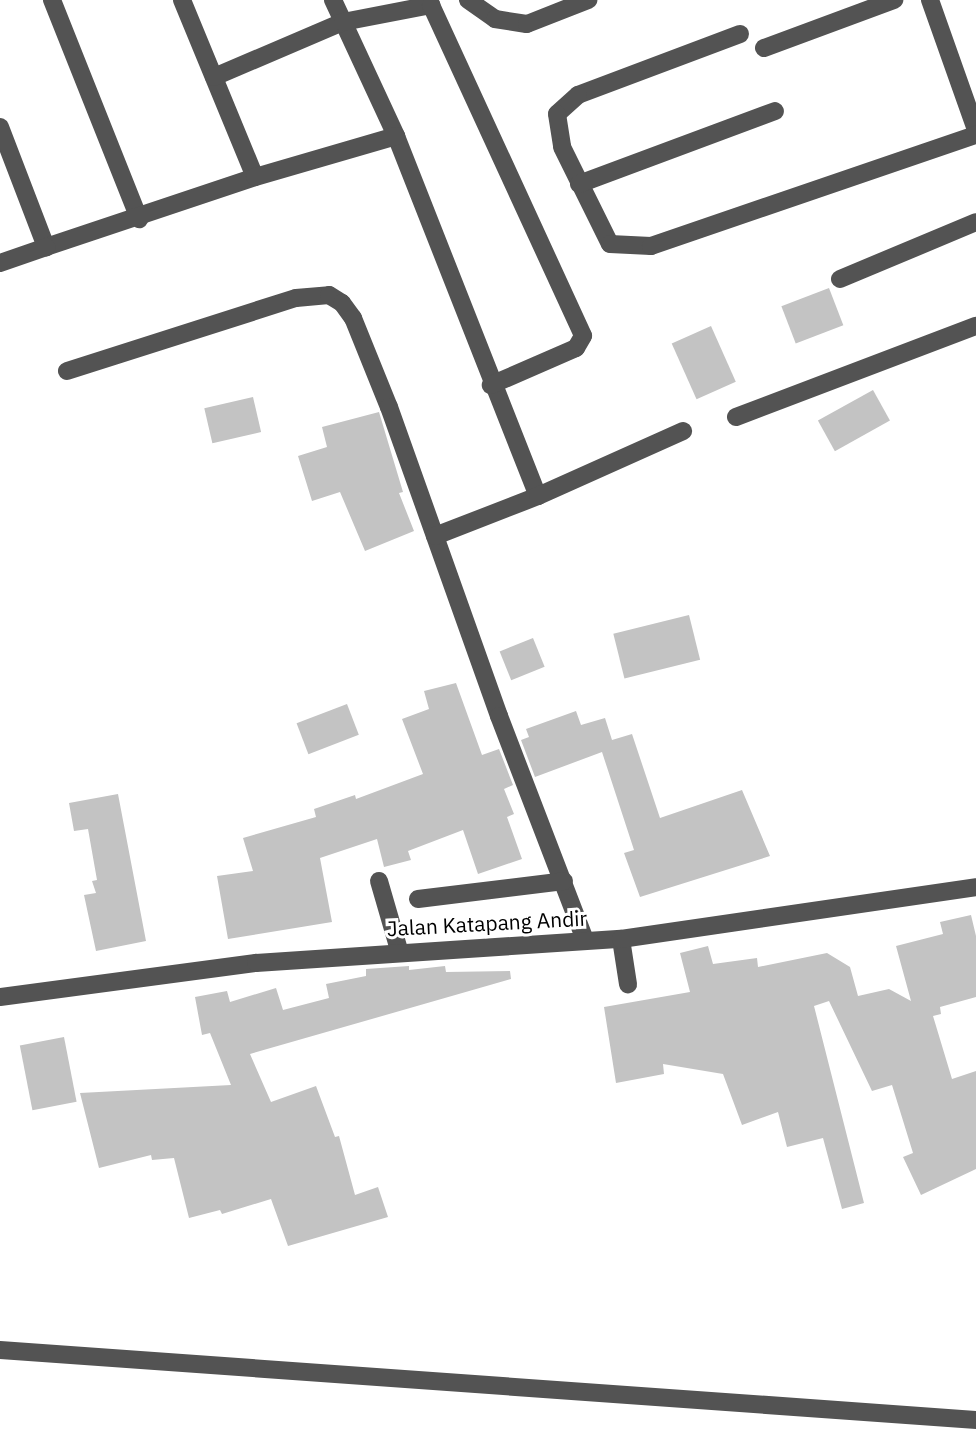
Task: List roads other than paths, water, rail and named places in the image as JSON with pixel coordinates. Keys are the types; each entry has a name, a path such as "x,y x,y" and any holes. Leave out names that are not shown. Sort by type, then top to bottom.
{"street":[{"path":"52,0 139,219"},
{"path":"182,0 255,177"},
{"path":"333,0 396,136 491,385 538,496"},
{"path":"468,0 495,19 527,24 588,0"},
{"path":"764,48 894,0"},
{"path":"740,34 563,104 556,114 562,147 611,244 642,247 976,133 930,0"},
{"path":"214,77 343,22 438,2 583,336 576,348 491,385"},
{"path":"579,184 775,111"},
{"path":"0,127 46,247"},
{"path":"0,263 139,219 255,177 396,136"},
{"path":"840,279 976,222"},
{"path":"66,371 296,298 329,295 353,318 586,940"},
{"path":"736,416 976,326"},
{"path":"435,536 538,496 683,431"},
{"path":"379,881 399,950"},
{"path":"418,899 565,881"},
{"name":"Jalan Katapang Andir","path":"0,997 162,973 399,950 621,939 976,887"},
{"path":"621,939 628,984"},
{"path":"0,1350 976,1420"}]}
